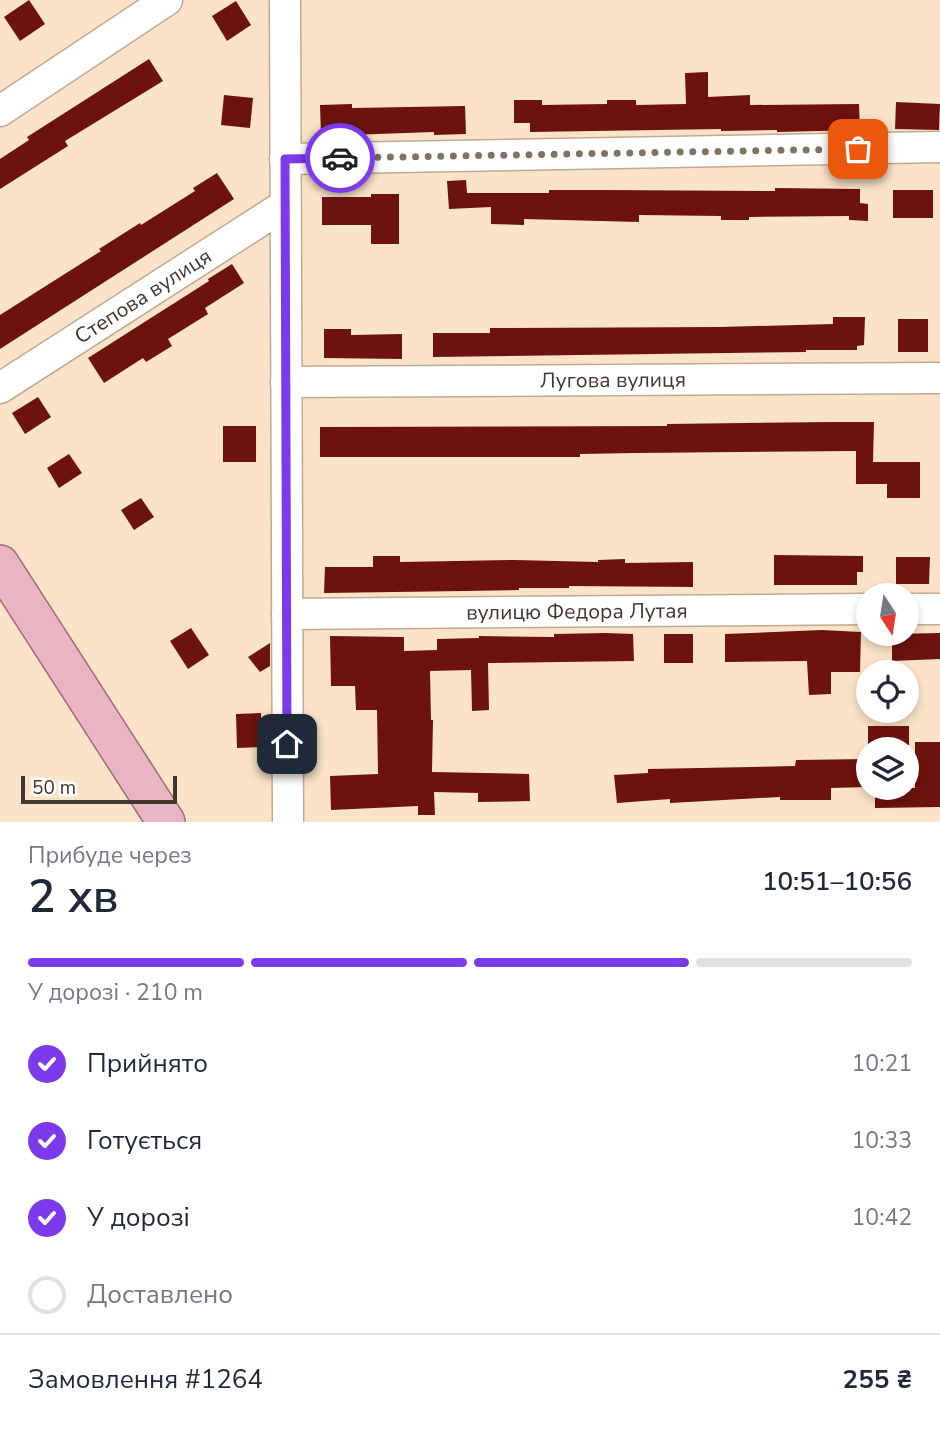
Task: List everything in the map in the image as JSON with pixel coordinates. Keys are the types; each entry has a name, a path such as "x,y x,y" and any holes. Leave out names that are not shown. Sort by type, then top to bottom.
{"main road":[{"path":"0,565 166,822"}],"street":[{"path":"0,111 167,0"},
{"path":"285,0 288,822"},
{"path":"285,159 940,147"},
{"name":"Степова вулиця","path":"0,387 285,205"},
{"name":"Лугова вулиця","path":"286,382 940,379"},
{"name":"вулицю Федора Лутая","path":"287,614 856,609"},
{"path":"919,609 940,609"}],"building":[{"path":"29,0 45,24 20,41 4,17"},
{"path":"236,1 251,25 227,41 212,16"},
{"path":"149,59 163,81 65,141 68,146 0,189 0,159 29,140 27,137"},
{"path":"708,72 708,97 750,95 750,105 859,104 860,130 530,132 530,123 514,123 514,100 542,100 542,105 607,104 607,100 636,100 636,105 686,104 685,73"},
{"path":"224,95 253,98 250,128 221,125"},
{"path":"896,102 940,104 939,130 895,129"},
{"path":"352,104 352,108 465,106 466,134 434,135 434,132 321,136 320,105"},
{"path":"217,173 234,199 0,349 0,315 101,251 99,249 195,191 193,188"},
{"path":"466,180 467,193 549,193 549,190 860,189 860,203 868,204 868,221 849,220 849,216 749,217 749,220 721,220 721,216 639,215 639,222 524,219 524,225 491,224 491,207 449,209 447,181"},
{"path":"893,190 933,190 933,218 893,218"},
{"path":"371,194 399,194 399,244 371,244 371,225 322,225 322,197 371,197"},
{"path":"232,264 244,283 205,308 208,314 168,339 172,346 146,362 143,358 104,383 88,358"},
{"path":"833,317 865,317 864,345 857,346 857,350 806,352 433,357 433,333 490,333 490,328 833,324"},
{"path":"898,319 928,319 928,352 898,352"},
{"path":"324,329 351,329 351,335 402,334 402,359 324,358"},
{"path":"38,397 51,417 25,434 12,413"},
{"path":"874,422 873,462 920,462 920,498 887,498 887,484 856,484 856,451 580,454 580,457 320,457 320,427 667,426"},
{"path":"223,426 256,426 256,462 223,462"},
{"path":"69,454 82,473 59,488 47,468"},
{"path":"141,498 154,517 134,530 121,510"},
{"path":"774,555 863,556 863,572 857,572 856,585 774,585"},
{"path":"373,556 400,556 400,562 598,562 625,559 625,563 693,562 693,587 569,586 519,590 324,593 325,567 373,567"},
{"path":"896,557 930,557 929,584 896,583"},
{"path":"191,628 209,655 188,669 170,641"},
{"path":"822,630 856,632 856,646 861,646 860,660 856,660 856,672 831,672 831,694 809,695 807,661 725,662 725,634"},
{"path":"919,633 940,633 940,659 892,660 892,646 919,646"},
{"path":"554,634 633,634 634,661 488,663 489,710 472,711 471,670 430,671 432,772 529,774 530,801 478,802 478,793 434,792 435,815 418,815 418,806 331,810 330,776 378,774 377,710 356,710 355,686 331,686 330,636 404,637 404,651 437,650 437,639 479,636 554,637"},
{"path":"664,634 693,634 693,663 664,663"},
{"path":"270,643 270,666 260,672 248,657"},
{"path":"261,713 262,747 237,748 236,714"},
{"path":"868,726 909,726 909,737 868,737"},
{"path":"919,742 940,742 940,807 875,808 875,800 919,800"},
{"path":"856,759 856,787 831,788 831,800 780,800 780,797 617,803 614,775 648,773 648,769 795,766 796,760"}],"way so far":[{"path":"340,158 858,149"}],"route":[{"path":"287,744 285,159 340,158"}]}
